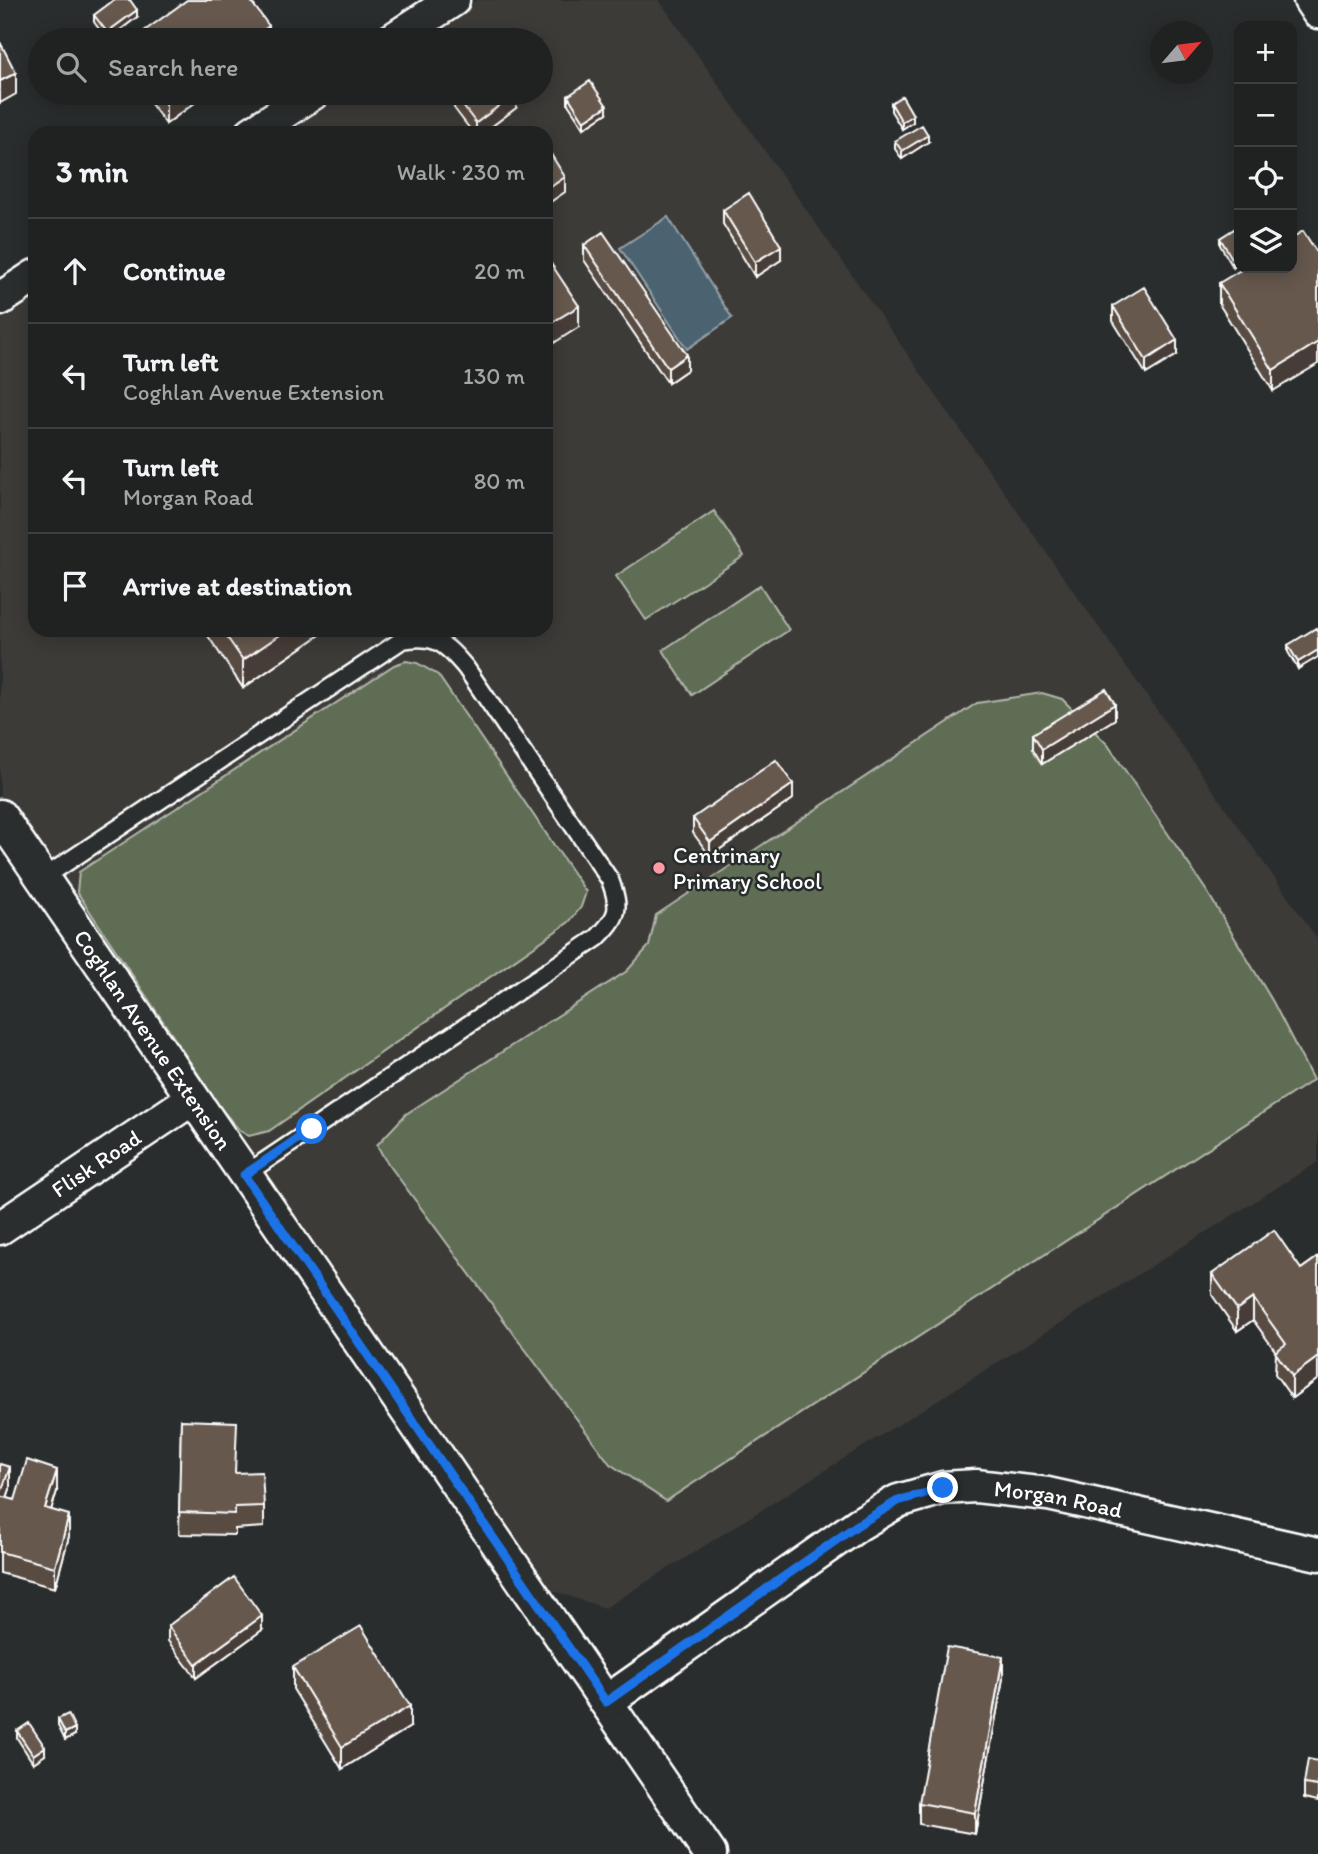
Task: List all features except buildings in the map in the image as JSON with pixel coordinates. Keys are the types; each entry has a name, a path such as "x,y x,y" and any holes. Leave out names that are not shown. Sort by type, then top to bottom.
{"street":[{"path":"410,28 453,0"},
{"path":"1310,0 1318,12"},
{"path":"263,126 295,105"},
{"path":"0,299 28,281"},
{"name":"Coghlan Avenue Extension","path":"0,816 710,1854"},
{"name":"Flisk Road","path":"0,1228 192,1099"},
{"name":"Morgan Road","path":"606,1702 859,1524 898,1501 943,1488 976,1486 1048,1494 1318,1554"}],"lane":[{"path":"43,878 402,640 418,637"},
{"path":"244,1175 597,938 617,915 618,900 610,880 466,668 454,653 438,641 426,637"}],"shaded area":[{"name":"Centrinary Primary School","path":"477,0 659,0 1318,940 1318,1162 605,1608 551,1590 0,795 0,312 28,294 28,637 553,637 553,126 284,126 316,105 553,105 553,28 434,28"}],"green space":[{"path":"714,511 744,556 646,620 616,576"},
{"path":"760,585 789,630 692,695 663,650"},
{"path":"406,661 417,663 438,675 586,892 581,907 569,922 269,1131 249,1136 240,1131 222,1110 77,892 79,872 394,665"},
{"path":"1042,693 1062,699 1108,745 1208,893 1273,1002 1313,1080 666,1501 610,1464 377,1145 406,1114 627,971 649,946 656,915 977,703"}],"water":[{"path":"668,217 732,318 687,349 620,248"}],"place":[{"name":"Centrinary Primary School","path":"659,868"}],"route":[{"path":"312,1129 244,1175 606,1702 859,1524 898,1501 943,1488"}]}
